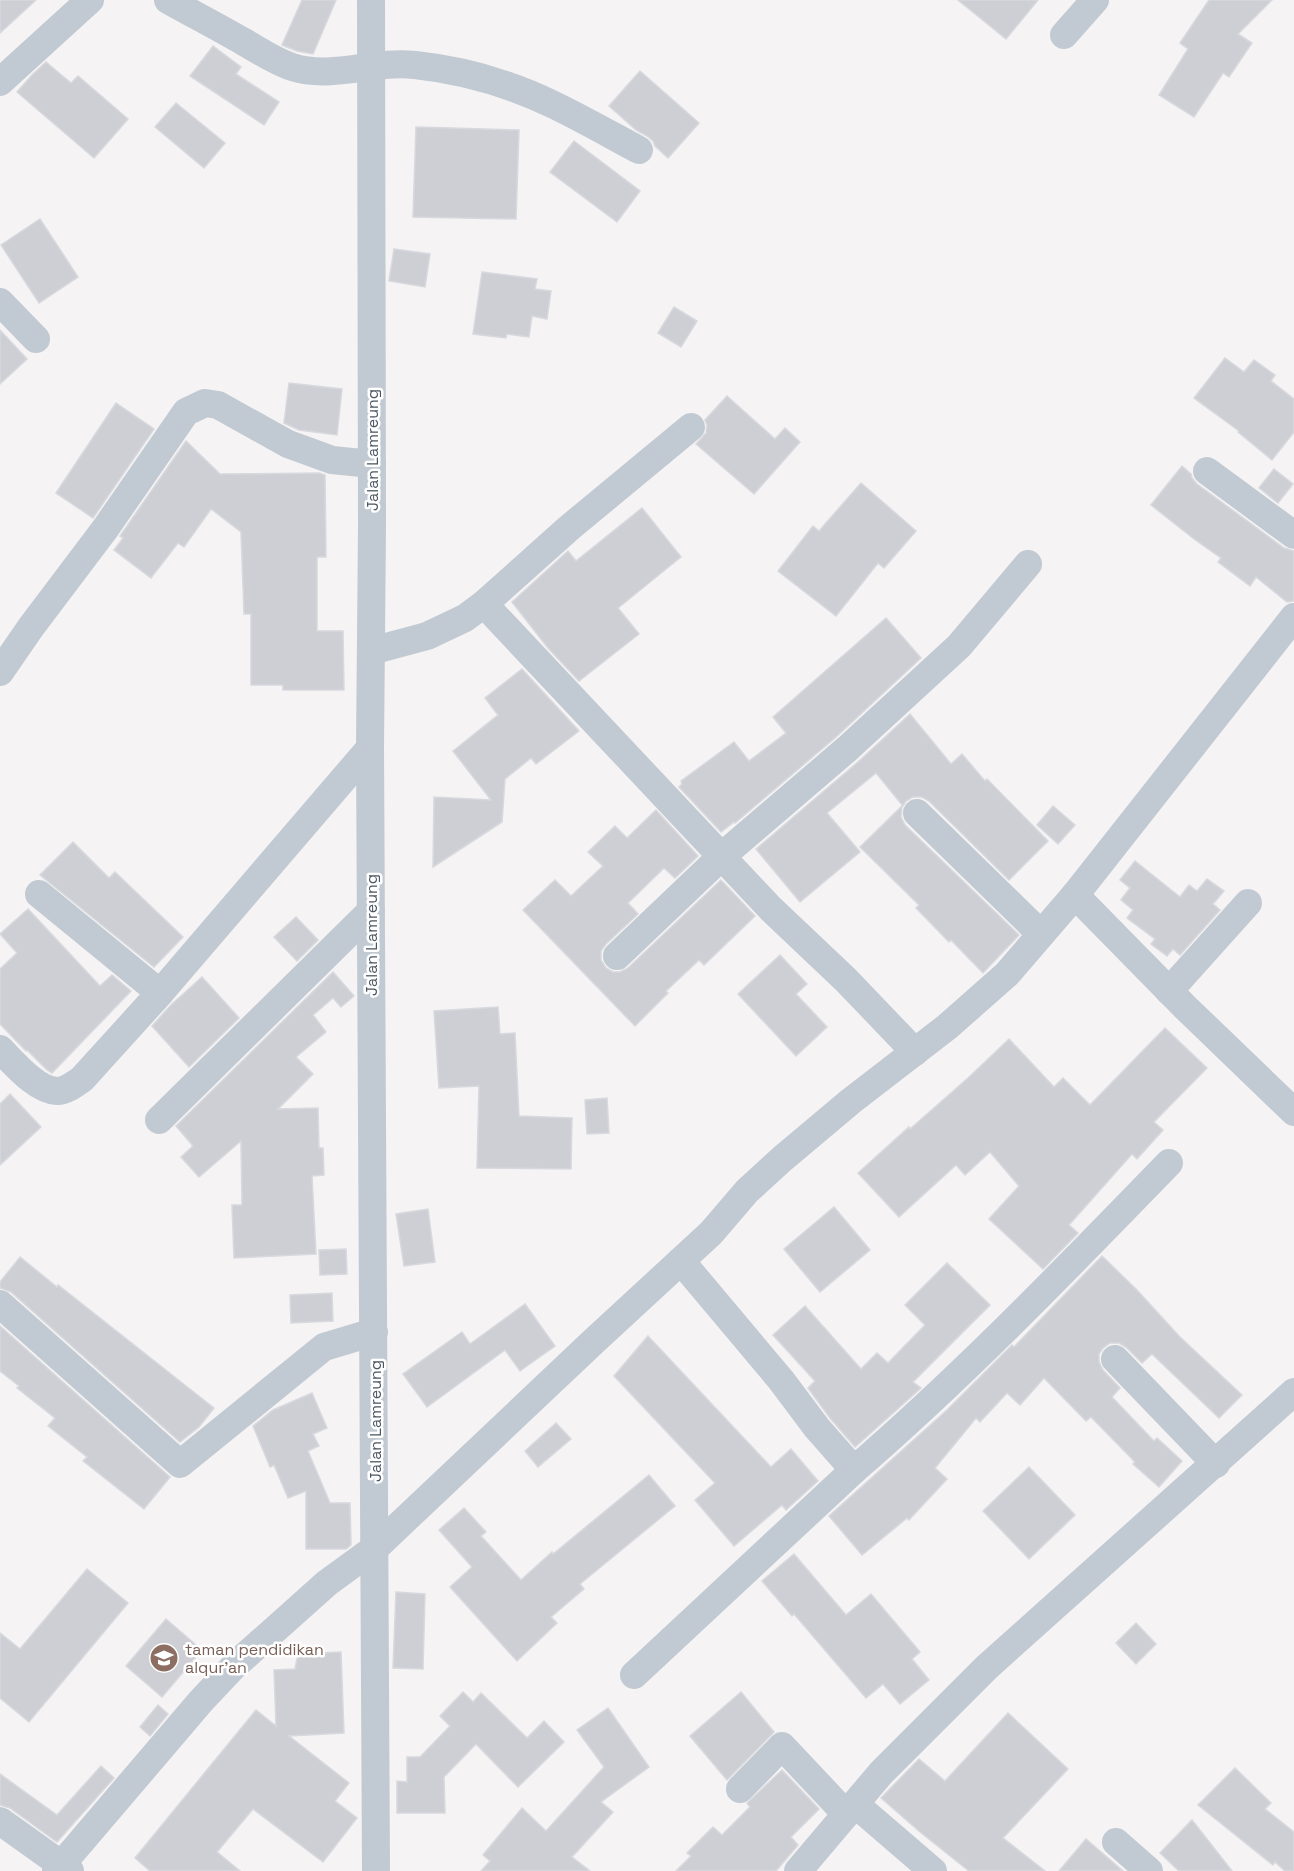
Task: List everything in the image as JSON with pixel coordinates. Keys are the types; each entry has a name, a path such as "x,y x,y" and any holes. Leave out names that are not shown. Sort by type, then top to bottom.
{"street":[{"path":"0,81 90,0"},
{"path":"168,0 271,58 294,67 320,72 339,72 413,64 469,75 506,85 553,104 639,150"},
{"name":"Jalan Lamreung","path":"371,0 373,67 370,748 376,1871"},
{"path":"1064,35 1095,0"},
{"path":"0,302 36,339"},
{"path":"0,672 105,529 186,412 205,403 218,405 288,444 332,460 372,464"},
{"path":"371,651 427,636 465,618 484,604 569,528 691,428"},
{"path":"1207,471 1294,535"},
{"path":"617,956 722,856 847,749 959,646 1028,564"},
{"path":"484,604 771,909 846,980 915,1052"},
{"path":"0,1821 63,1869 193,1710 234,1666 327,1583 375,1548 711,1233 747,1191 782,1159 850,1101 947,1027 1007,974 1075,895 1294,617"},
{"path":"2,1055 40,1085 57,1090 69,1087 82,1079 160,993 370,748"},
{"path":"917,813 1041,934"},
{"path":"39,894 160,993"},
{"path":"1075,895 1169,991 1294,1112"},
{"path":"1169,991 1248,903"},
{"path":"159,1120 371,911"},
{"path":"634,1675 931,1401 1041,1294 1169,1163"},
{"path":"681,1261 782,1380 817,1428 854,1470"},
{"path":"0,1304 180,1464 324,1347 374,1332"},
{"path":"1114,1359 1216,1464"},
{"path":"798,1871 881,1773 987,1667 1294,1392"},
{"path":"740,1789 782,1746 850,1809 933,1871"},
{"path":"1116,1842 1149,1871"}],"building":[{"path":"0,0 36,0 0,33"},
{"path":"302,0 336,0 313,54 282,45"},
{"path":"958,0 1038,0 1006,39"},
{"path":"1209,0 1272,0 1238,34 1252,43 1229,77 1223,73 1194,117 1159,95 1188,49 1180,43"},
{"path":"213,46 241,67 236,74 279,102 264,125 190,76"},
{"path":"46,62 71,83 78,76 128,119 94,158 17,92"},
{"path":"640,71 699,123 668,158 655,146 653,141 636,130 609,106"},
{"path":"176,103 225,143 204,168 155,127"},
{"path":"416,127 519,130 516,219 413,217"},
{"path":"574,141 640,191 617,222 550,172"},
{"path":"40,219 78,277 39,303 1,245"},
{"path":"394,249 430,254 425,287 389,281"},
{"path":"482,272 537,279 535,289 551,291 547,319 532,316 529,337 507,334 506,338 473,334"},
{"path":"674,307 697,321 681,347 658,333"},
{"path":"0,330 27,359 0,384"},
{"path":"1225,358 1244,372 1254,360 1275,375 1271,381 1294,399 1294,432 1272,460 1239,431 1194,398"},
{"path":"289,383 342,389 337,435 299,430 284,423"},
{"path":"727,396 775,439 785,428 800,442 754,494 696,444 706,433 705,420"},
{"path":"116,403 154,429 93,518 56,493"},
{"path":"186,441 220,474 319,473 325,475 326,557 317,557 317,631 343,631 344,690 283,690 283,685 251,685 251,614 244,614 241,532 211,509 184,547 178,543 151,578 114,550 123,538 120,536"},
{"path":"1182,466 1197,484 1284,548 1294,551 1294,601 1287,602 1256,577 1250,586 1218,562 1221,558 1151,505"},
{"path":"1274,469 1293,484 1278,503 1259,488"},
{"path":"861,483 916,531 884,568 878,563 836,616 778,571 813,526 819,531"},
{"path":"642,508 681,557 618,608 639,634 579,681 548,648 512,602 568,551 576,561"},
{"path":"886,618 921,658 836,737 735,823 721,832 679,787 682,784 681,781 734,742 749,761 786,733 773,717"},
{"path":"522,669 579,731 536,764 531,758 505,779 502,822 433,867 434,797 491,800 453,751 498,715 485,698"},
{"path":"910,714 951,764 962,754 985,781 987,779 1048,841 1009,880 929,801 922,797 913,797 903,806 876,773 827,813 860,852 800,902 756,849 858,762"},
{"path":"902,806 901,817 905,825 1019,935 983,973 951,940 949,942 916,908 919,905 860,847"},
{"path":"1053,806 1075,825 1058,844 1037,825"},
{"path":"656,810 698,856 675,878 664,868 628,903 638,914 601,951 601,960 606,968 613,972 620,972 628,968 721,880 755,916 704,965 699,960 666,991 668,993 635,1026 523,910 555,880 571,896 603,866 588,852 615,826 627,838"},
{"path":"73,842 109,878 115,872 183,937 154,967 40,875"},
{"path":"1135,861 1180,897 1189,885 1197,891 1207,879 1224,891 1213,904 1220,910 1180,955 1173,949 1167,956 1151,944 1155,939 1127,918 1133,910 1121,900 1130,888 1120,880"},
{"path":"28,909 100,986 112,975 131,991 52,1073 26,1051 0,1024 0,969 17,953 0,934"},
{"path":"296,917 318,940 297,961 274,937"},
{"path":"780,955 807,984 796,994 827,1027 796,1056 738,994"},
{"path":"333,972 354,996 341,1007 333,998 313,1015 326,1032 296,1057 313,1074 278,1109 318,1108 319,1148 323,1148 324,1175 312,1176 316,1254 234,1258 232,1205 242,1205 241,1141 199,1177 181,1157 193,1146 176,1126"},
{"path":"202,977 239,1018 189,1067 152,1026"},
{"path":"498,1007 500,1034 515,1033 519,1116 572,1118 571,1169 477,1168 479,1086 439,1088 434,1011"},
{"path":"1165,1028 1207,1068 1154,1122 1163,1130 1137,1159 1132,1154 1069,1225 1078,1233 1043,1269 989,1219 1019,1186 990,1152 965,1175 956,1165 899,1217 858,1173 968,1078 1009,1039 1054,1087 1063,1078 1090,1105"},
{"path":"10,1094 41,1127 0,1165 0,1104"},
{"path":"607,1098 609,1133 587,1134 585,1100"},
{"path":"834,1207 870,1250 820,1292 784,1249"},
{"path":"428,1209 435,1262 404,1266 396,1214"},
{"path":"346,1249 347,1274 320,1275 319,1250"},
{"path":"1102,1256 1180,1337 1242,1395 1219,1418 1152,1354 1142,1363 1126,1347 1119,1343 1110,1343 1099,1354 1099,1362 1103,1370 1120,1388 1112,1397 1154,1441 1157,1438 1182,1461 1159,1487 1133,1464 1135,1462 1091,1417 1086,1421 1044,1378 1020,1405 1007,1393 980,1422 976,1418 935,1468 947,1479 909,1520 907,1518 862,1555 829,1516 947,1410 1012,1345 1014,1347"},
{"path":"20,1257 214,1408 199,1427 180,1442 11,1292 0,1288 0,1282"},
{"path":"947,1263 990,1305 913,1382 921,1388 855,1447 808,1388 815,1381 773,1335 805,1306 861,1369 877,1353 888,1363 925,1325 905,1305"},
{"path":"332,1293 333,1321 291,1323 290,1295"},
{"path":"525,1304 555,1346 520,1371 505,1350 427,1407 403,1374 462,1332 470,1344"},
{"path":"0,1326 170,1477 144,1509 83,1461 87,1457 48,1426 55,1418 17,1388 19,1386 0,1371"},
{"path":"648,1336 771,1467 791,1449 818,1481 786,1510 782,1505 734,1546 695,1500 715,1483 614,1376"},
{"path":"312,1393 327,1428 313,1434 319,1446 308,1451 330,1503 350,1503 351,1545 346,1549 306,1549 306,1491 288,1498 274,1465 270,1467 253,1426 273,1410"},
{"path":"556,1423 571,1439 538,1467 525,1451"},
{"path":"1029,1467 1075,1515 1029,1559 983,1511"},
{"path":"649,1475 675,1506 580,1584 584,1589 551,1617 557,1623 517,1661 450,1587 472,1567 439,1530 464,1508 486,1532 481,1536 521,1580 552,1552 553,1554"},
{"path":"794,1554 846,1615 871,1594 920,1652 912,1659 929,1680 900,1704 883,1684 866,1698 794,1614 792,1616 762,1581"},
{"path":"87,1569 128,1603 29,1722 0,1698 0,1633 20,1649"},
{"path":"396,1592 425,1594 423,1669 393,1668"},
{"name":"taman pendidikan alqur'an","path":"166,1619 202,1650 162,1697 126,1666"},
{"path":"1136,1623 1156,1644 1136,1664 1116,1643"},
{"path":"341,1652 344,1733 289,1736 349,1783 335,1801 357,1818 323,1862 253,1809 217,1852 240,1871 150,1871 135,1858 256,1710 276,1726 274,1670 295,1669 298,1654"},
{"path":"463,1692 473,1702 481,1693 527,1738 544,1721 564,1742 518,1787 476,1744 444,1777 445,1813 397,1813 397,1781 407,1782 407,1757 420,1757 450,1726 440,1716"},
{"path":"741,1692 774,1732 727,1780 690,1736"},
{"path":"158,1705 168,1714 150,1736 140,1727"},
{"path":"608,1708 649,1767 601,1802 613,1812 572,1857 590,1871 481,1871 490,1861 483,1855 522,1808 546,1831 604,1767 577,1730"},
{"path":"1008,1713 1068,1769 1003,1838 1045,1871 969,1871 881,1798 919,1759 945,1781"},
{"path":"101,1766 114,1778 57,1842 10,1808 0,1805 0,1774 57,1815"},
{"path":"1235,1768 1271,1803 1265,1809 1294,1832 1294,1871 1285,1871 1275,1862 1273,1865 1198,1805"},
{"path":"782,1770 819,1809 791,1837 798,1845 776,1871 676,1871 691,1856 687,1853 713,1827 722,1835 750,1807 747,1803"},
{"path":"1192,1820 1232,1871 1179,1871 1160,1853"},
{"path":"1086,1839 1123,1871 1059,1871"}],"place":[{"name":"taman pendidikan alqur'an","path":"164,1658"}]}
